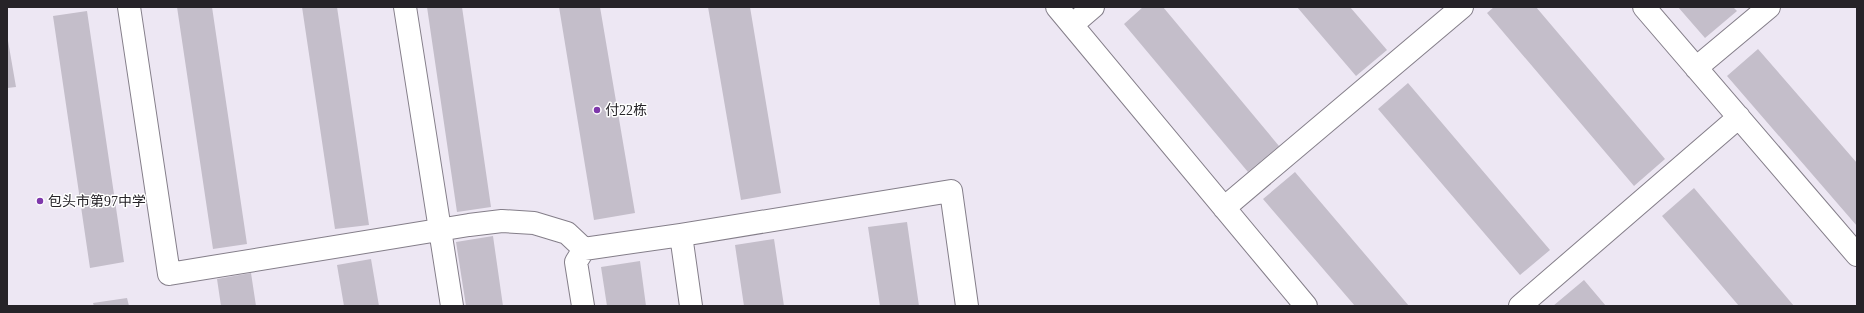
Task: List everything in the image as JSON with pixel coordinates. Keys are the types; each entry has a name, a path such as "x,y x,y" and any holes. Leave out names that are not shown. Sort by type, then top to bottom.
{"street":[{"path":"129,7 169,274 502,221 534,223 566,233 584,248 681,235 951,191 967,306"},
{"path":"405,7 452,306"},
{"path":"1058,7 1306,306"},
{"path":"1072,25 1093,7"},
{"path":"1224,208 1462,7"},
{"path":"1644,7 1857,254"},
{"path":"1696,68 1769,7"},
{"path":"1520,306 1740,118"},
{"path":"681,235 691,306"},
{"path":"583,306 576,262 584,248"}],"building":[{"path":"177,7 212,7 247,244 213,249"},
{"path":"302,7 337,7 369,225 335,229"},
{"path":"427,7 462,7 491,207 457,212"},
{"name":"付22栋","path":"559,7 600,7 635,213 594,220"},
{"path":"708,7 750,7 781,193 741,200"},
{"path":"1143,7 1163,7 1279,146 1248,172 1124,24"},
{"path":"1297,7 1350,7 1387,50 1356,76"},
{"path":"1494,7 1536,7 1665,159 1634,186 1487,13"},
{"path":"1678,7 1733,7 1737,11 1705,38"},
{"path":"87,11 124,262 90,268 53,16"},
{"path":"7,35 16,87 7,88"},
{"path":"1758,49 1857,163 1857,226 1727,76"},
{"path":"1408,83 1550,250 1520,275 1378,109"},
{"path":"1295,172 1409,306 1355,306 1263,199"},
{"path":"1694,188 1794,306 1739,306 1662,216"},
{"path":"907,222 919,306 880,306 868,227"},
{"path":"493,236 503,306 466,306 456,242"},
{"path":"774,239 784,306 744,306 735,245"},
{"path":"371,259 379,306 344,306 337,265"},
{"path":"640,261 646,306 607,306 601,267"},
{"path":"251,273 256,306 221,306 217,279"},
{"path":"1584,280 1606,306 1553,306"},
{"path":"127,298 129,306 94,306 93,303"}],"place":[{"name":"付22栋","path":"597,110"},
{"name":"包头市第97中学","path":"40,201"}]}
